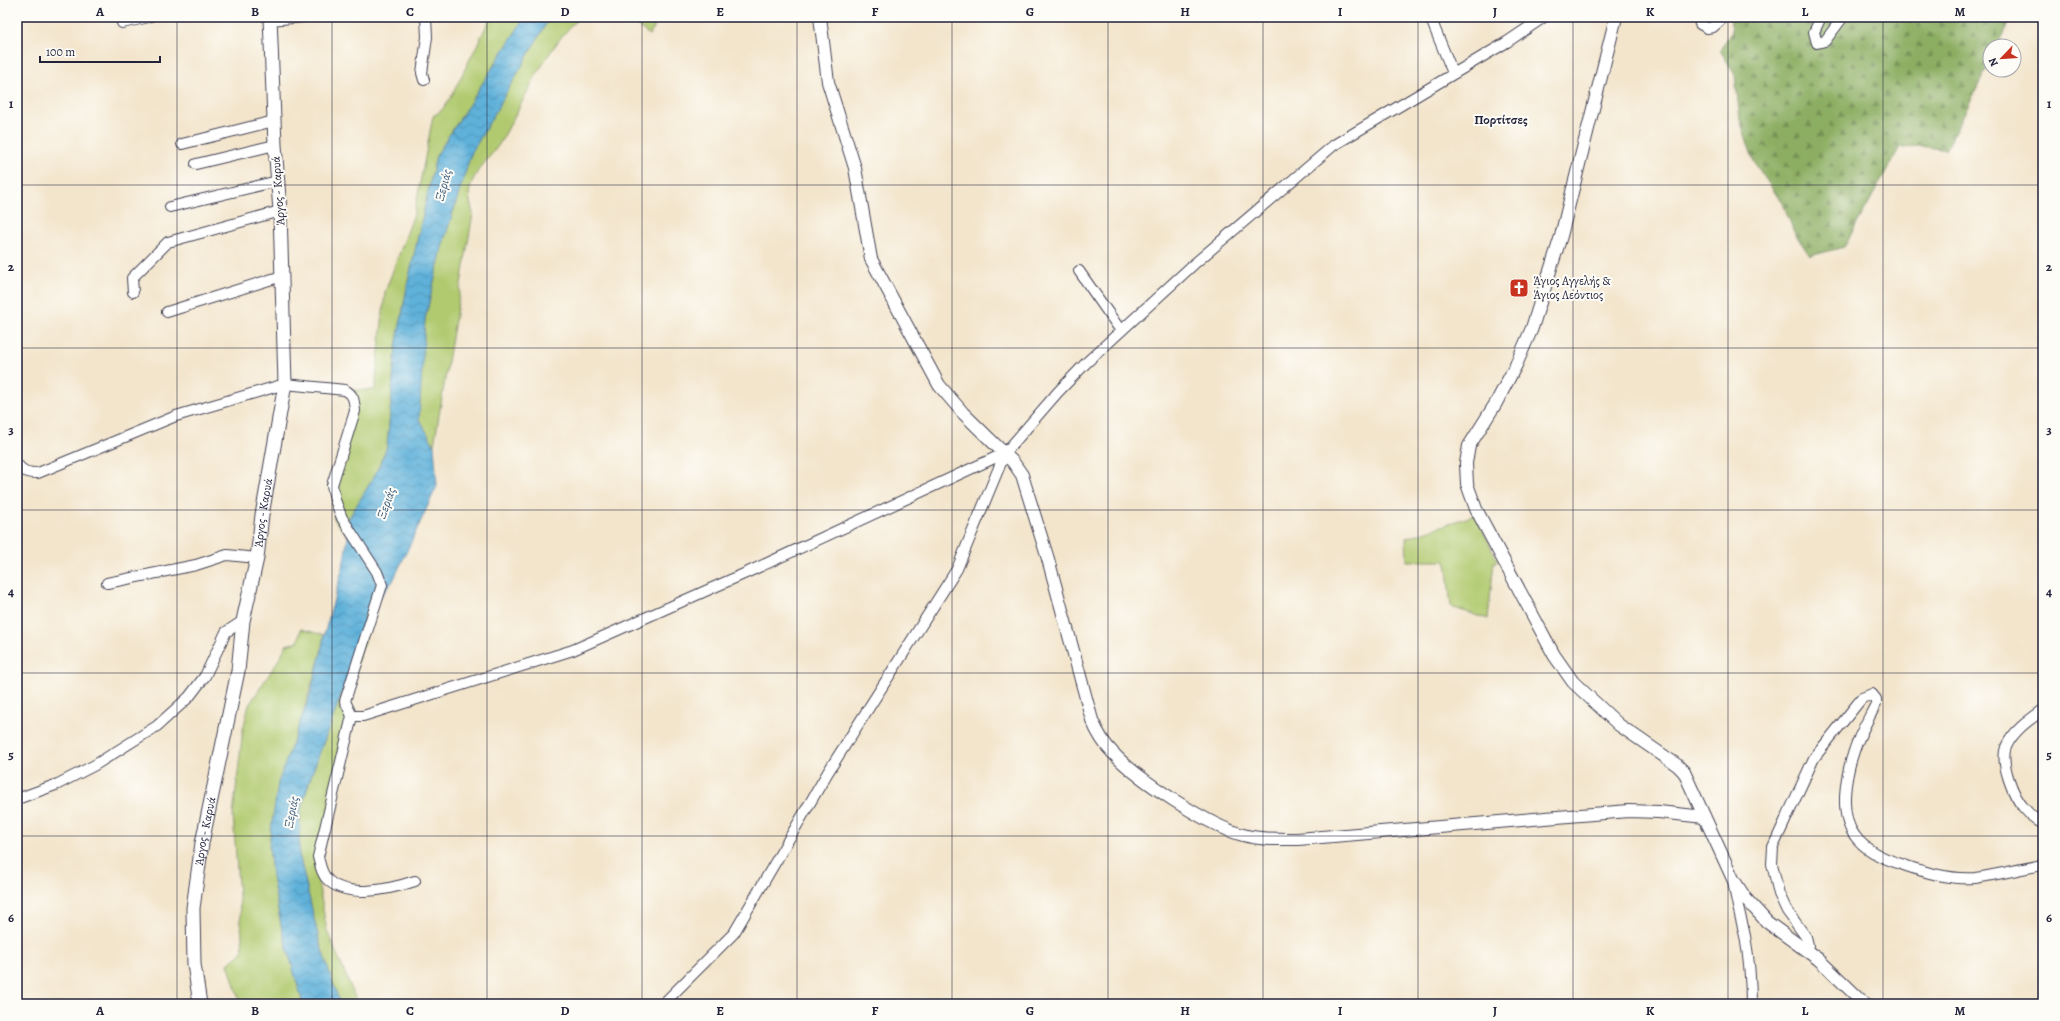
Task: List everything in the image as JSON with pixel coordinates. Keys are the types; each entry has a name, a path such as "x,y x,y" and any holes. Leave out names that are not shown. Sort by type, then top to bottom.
{"main road":[{"name":"Άργος - Καρυά","path":"200,1004 194,964 194,908 202,843 238,671 244,621 257,558 262,515 285,384 280,211 274,145 270,18"}],"street":[{"path":"122,23 149,17"},
{"path":"270,18 303,17"},
{"path":"424,80 422,73 427,37 426,17"},
{"path":"820,17 828,82 855,168 867,246 874,267 939,385 974,425 1005,453 1019,470 1027,488 1086,702 1099,734 1118,759 1147,781 1212,822 1244,835 1298,839 1628,811 1659,812 1704,817"},
{"path":"1430,17 1453,73"},
{"path":"663,1004 734,933 828,772 957,569 1005,453 1063,386 1200,259 1334,145 1507,42 1544,17"},
{"path":"1616,17 1561,236 1545,288 1532,328 1516,365 1496,403 1469,446 1466,463 1467,484 1476,509 1554,655 1573,682 1619,725 1677,764 1692,787 1704,817 1733,879 1746,898 1764,919 1831,971 1865,1004"},
{"path":"1698,17 1700,24 1707,28 1713,27 1724,17"},
{"path":"1821,17 1814,32 1816,43 1825,41 1843,17"},
{"path":"182,144 274,121"},
{"path":"196,164 274,145"},
{"path":"170,207 278,181"},
{"path":"132,292 132,278 166,243 280,211"},
{"path":"1079,271 1121,331"},
{"path":"167,312 282,276"},
{"path":"17,464 21,469 28,473 38,473 176,416 285,384 345,390 352,394 355,411 332,485 335,500 342,518 377,572 382,585 345,701 352,716 318,857 326,878 353,892 376,890 415,881"},
{"path":"352,716 363,716 573,650 746,573 1005,453"},
{"path":"107,583 196,565 227,555 257,558"},
{"path":"17,799 58,784 95,765 157,726 189,697 206,676 226,632 244,621"},
{"path":"1807,951 1808,945 1806,937 1787,910 1779,894 1772,864 1773,847 1814,758 1862,698 1868,695 1872,694 1876,704 1854,750 1845,801 1849,826 1867,848 1889,860 1911,868 1956,878 1974,878 2043,865"},
{"path":"2043,710 2023,725 2012,737 2006,748 2004,758 2006,773 2023,808 2043,824"},
{"path":"1733,879 1734,894 1745,937 1751,985 1751,1004"}],"green space":[{"path":"491,17 525,17 436,156 408,282 396,347 387,447 375,475 349,518 348,537 334,519 335,500 332,485 355,411 345,390 375,390 385,292 414,214 433,116 441,111 451,97"},
{"path":"550,17 580,17 567,30 545,60 500,143 478,171 469,192 473,213 434,445 419,419 420,378 425,319 443,244 471,154"},
{"path":"640,17 656,17 655,26 649,35 636,24"},
{"path":"1730,17 2012,17 2002,38 1982,38 1982,78 1946,150 1921,146 1900,147 1844,247 1810,256 1794,232 1784,206 1754,162 1740,120 1735,75 1720,50 1732,31"},
{"path":"1475,515 1498,561 1494,562 1488,619 1451,607 1446,561 1407,561 1406,538"},
{"path":"378,599 345,701 352,716 320,864 316,870 327,931 358,1004 340,1004 320,944 299,854 300,812 311,776 342,693 365,615"},
{"path":"301,629 324,635 321,653 301,720 269,844 272,877 282,930 303,1004 241,1004 228,964 243,951 233,815 243,729 249,705 281,656 286,645 298,642"}],"water":[{"name":"Ξεριάς","path":"525,17 550,17 471,154 443,244 425,319 419,419 434,445 437,486 393,581 365,615 342,693 311,776 300,812 299,854 320,944 340,1004 303,1004 282,930 272,877 269,844 278,783 310,695 324,635 343,567 348,537 349,518 375,475 387,447 396,347 408,282 436,156"}],"place":[{"name":"Άγιος Αγγελής & Άγιος Λεόντιος","path":"1519,288"}],"district":[{"name":"Πορτίτσες","path":"1501,119"}]}
